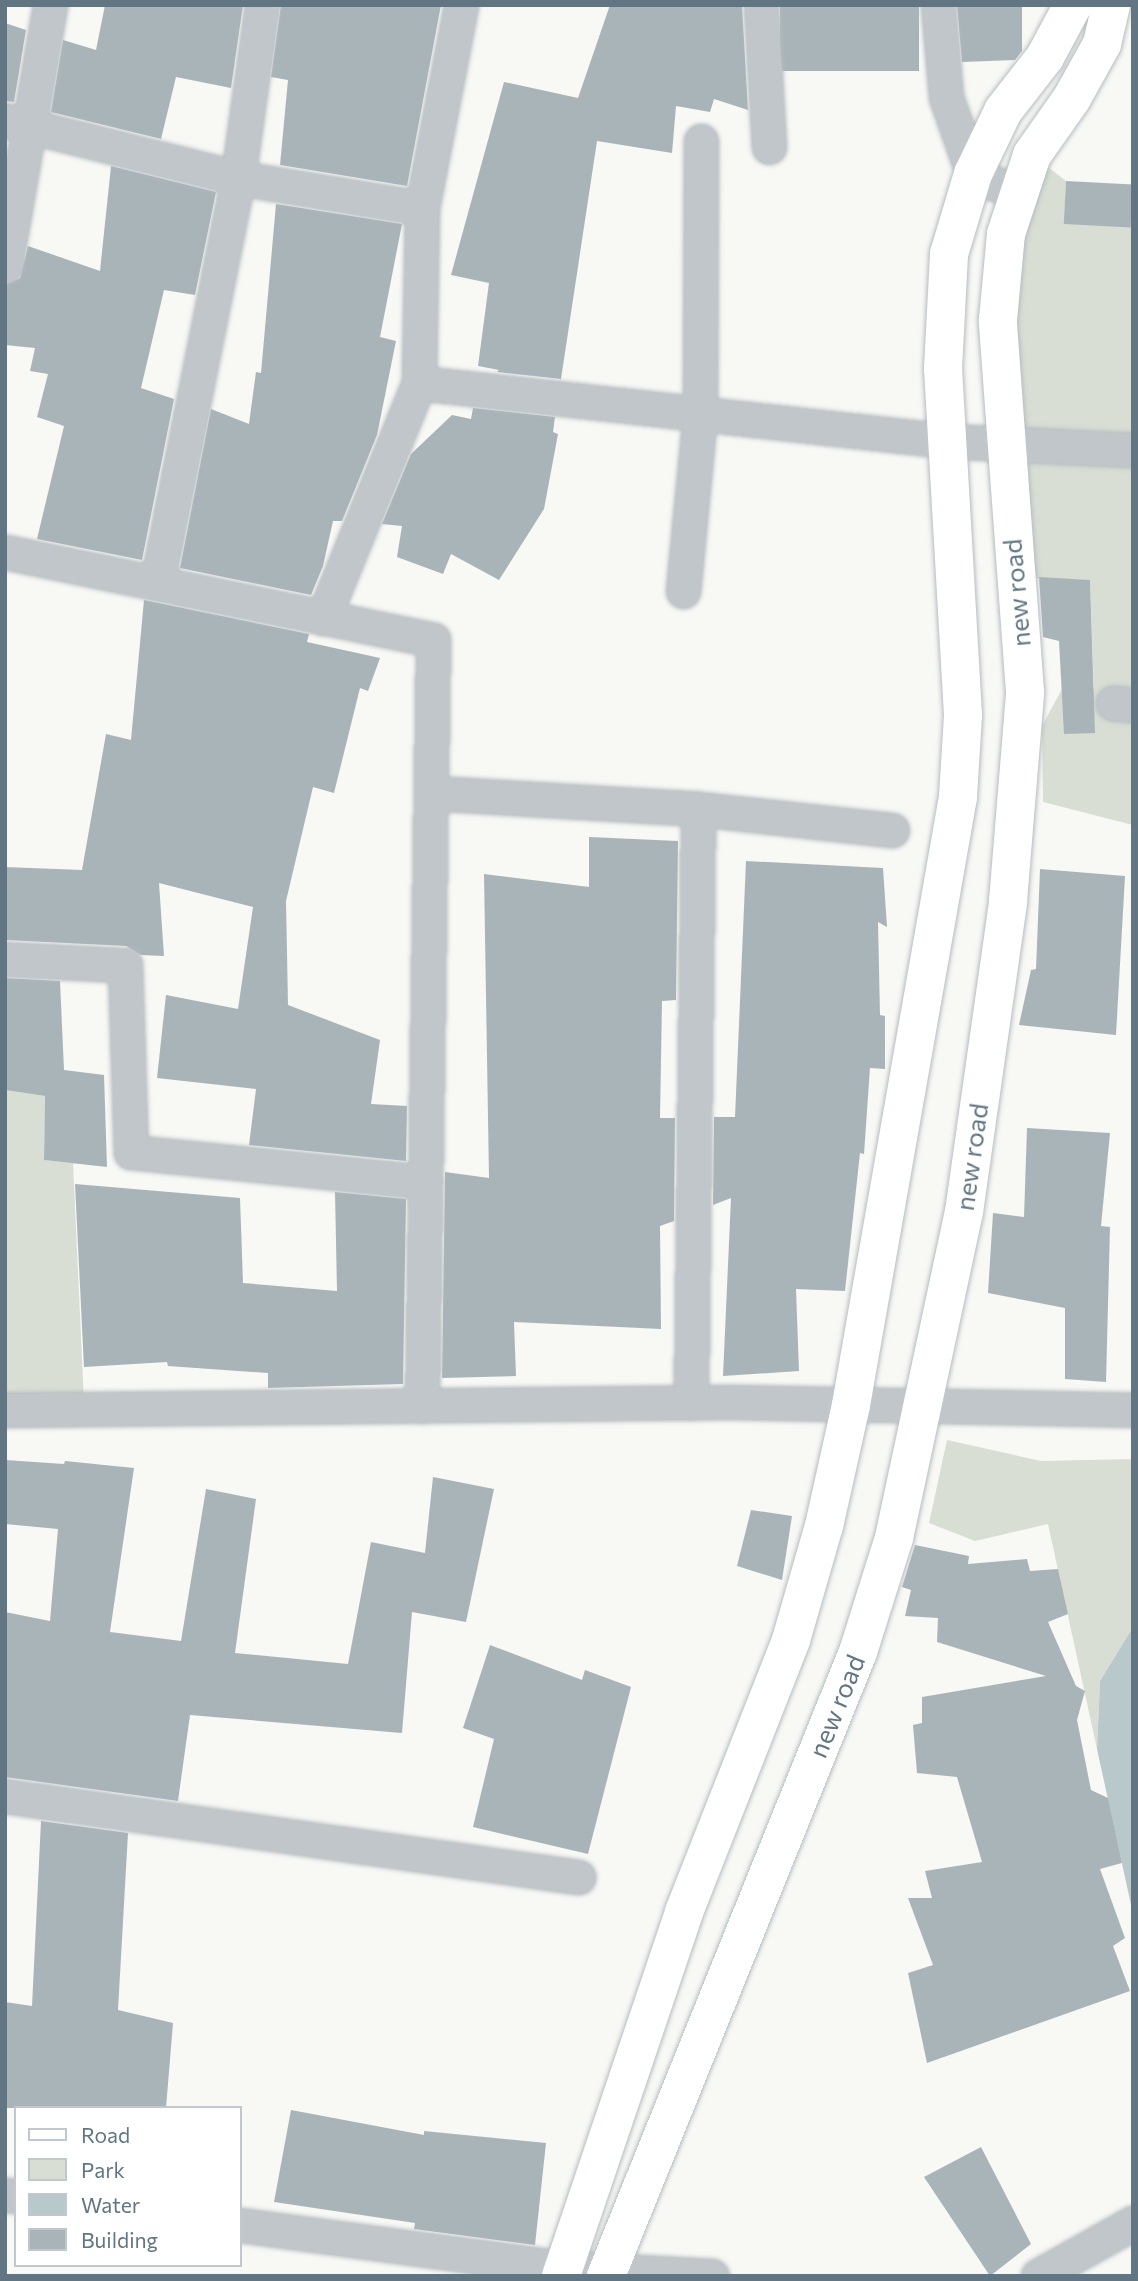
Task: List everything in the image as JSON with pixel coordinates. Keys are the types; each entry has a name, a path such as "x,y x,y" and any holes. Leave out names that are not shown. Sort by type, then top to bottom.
{"main road":[{"path":"562,2272 684,1912 791,1640 824,1527 851,1405 958,797 963,715 943,369 950,254 973,174 1003,111 1045,57 1073,5"},
{"name":"new road","path":"607,2272 858,1652 894,1538 920,1406 964,1212 1008,901 1025,692 998,320 1006,234 1032,155 1072,98 1102,44 1111,5"}],"street":[{"path":"5,266 18,123 50,5"},
{"path":"157,583 238,178 262,5"},
{"path":"323,618 419,383 422,208 461,5"},
{"path":"761,5 769,147"},
{"path":"938,5 946,97 973,174 1019,194"},
{"path":"18,123 238,178 422,208"},
{"path":"684,590 700,415 701,141"},
{"path":"419,383 948,441 1133,450"},
{"path":"5,552 433,640 422,1406"},
{"path":"431,793 698,810 892,830"},
{"path":"691,1403 698,810"},
{"path":"5,959 125,965 131,1152 425,1182"},
{"path":"5,1410 691,1403 1133,1410 1133,1396"},
{"path":"5,1796 578,1877"},
{"path":"1038,2276 1133,2223"},
{"path":"242,2225 562,2272 712,2276"}],"green space":[{"path":"1032,155 1066,181 1064,224 1133,225 1133,825 1043,802 1042,726 1062,689 1094,689 1090,580 1022,578 1012,234"},
{"path":"5,1090 45,1096 44,1160 73,1163 84,1403 5,1408"},
{"path":"947,1440 1041,1461 1133,1459 1133,1627 1100,1681 1097,1749 1048,1524 975,1541 929,1523"}],"water":[{"path":"1133,1627 1133,1914 1097,1749 1100,1681"}],"building":[{"path":"105,5 243,5 231,88 176,77 161,139 51,112 63,40 96,50"},
{"path":"281,5 441,5 407,186 280,165 288,80 271,77"},
{"path":"610,5 742,5 748,110 714,99 710,112 676,106 672,153 597,141 561,379 497,372 499,370 478,366 489,283 451,275 504,82 578,98"},
{"path":"780,5 919,5 919,71 780,71"},
{"path":"957,5 1022,5 1022,51 1015,60 962,62"},
{"path":"5,23 26,30 14,102 5,101"},
{"path":"111,166 216,192 195,295 164,290 141,388 174,399 142,560 37,539 64,426 37,417 48,374 30,371 35,348 5,345 5,285 20,278 28,246 100,271"},
{"path":"1066,181 1133,185 1131,227 1064,224"},
{"path":"276,204 402,224 380,337 396,341 377,435 342,521 333,521 323,566 311,595 180,568 211,409 249,424 256,372 261,373"},
{"path":"473,408 555,417 553,432 558,434 544,509 499,580 451,554 443,574 397,557 402,526 382,524 411,454 452,415 471,419"},
{"path":"1039,577 1090,580 1095,733 1064,734 1059,641 1043,637"},
{"path":"144,600 309,634 307,642 380,658 368,691 360,688 334,793 313,787 286,901 288,1005 380,1040 371,1104 407,1106 406,1161 249,1145 256,1089 157,1078 166,995 238,1009 253,907 159,883 164,956 141,955 126,946 5,940 5,867 82,870 106,734 131,740"},
{"path":"589,837 678,841 676,1000 662,1001 660,1118 675,1118 674,1221 660,1226 661,1329 514,1322 516,1376 442,1378 445,1172 489,1178 484,874 589,887"},
{"path":"746,861 883,868 887,927 878,922 880,1015 885,1016 885,1069 870,1068 864,1154 860,1153 845,1291 796,1289 799,1371 723,1376 731,1198 713,1205 714,1117 735,1117"},
{"path":"1040,869 1125,876 1116,1035 1019,1025 1031,970 1036,969"},
{"path":"5,978 60,981 64,1070 104,1075 107,1167 44,1160 45,1096 5,1090"},
{"path":"1027,1128 1110,1133 1101,1226 1110,1227 1106,1382 1065,1379 1065,1308 988,1293 993,1213 1024,1217"},
{"path":"75,1184 240,1198 243,1283 337,1291 335,1192 406,1199 403,1384 268,1388 268,1373 168,1366 167,1362 84,1367"},
{"path":"5,1460 64,1464 65,1461 134,1468 110,1632 181,1641 206,1489 256,1499 235,1653 348,1664 371,1542 425,1553 433,1477 494,1489 466,1622 412,1612 402,1733 190,1715 178,1801 5,1777 5,1612 50,1621 58,1529 5,1524"},
{"path":"751,1510 792,1516 782,1580 737,1566"},
{"path":"915,1545 969,1556 968,1564 1027,1559 1030,1571 1058,1569 1068,1614 1048,1622 1076,1686 1085,1691 1077,1720 1091,1790 1108,1798 1122,1863 1100,1869 1125,1938 1113,1946 1130,1991 927,2063 908,1973 933,1965 908,1898 932,1898 925,1871 982,1862 957,1777 917,1773 913,1725 922,1723 922,1697 1046,1676 937,1642 938,1618 905,1616 911,1590 902,1587"},
{"path":"490,1645 582,1680 585,1670 631,1687 588,1854 473,1827 494,1739 463,1728"},
{"path":"41,1821 128,1833 118,2010 173,2023 166,2106 5,2108 5,2002 32,2006"},
{"path":"291,2110 424,2135 424,2131 546,2143 535,2245 414,2229 415,2223 274,2202"},
{"path":"981,2147 1031,2244 990,2276 924,2177"}]}
